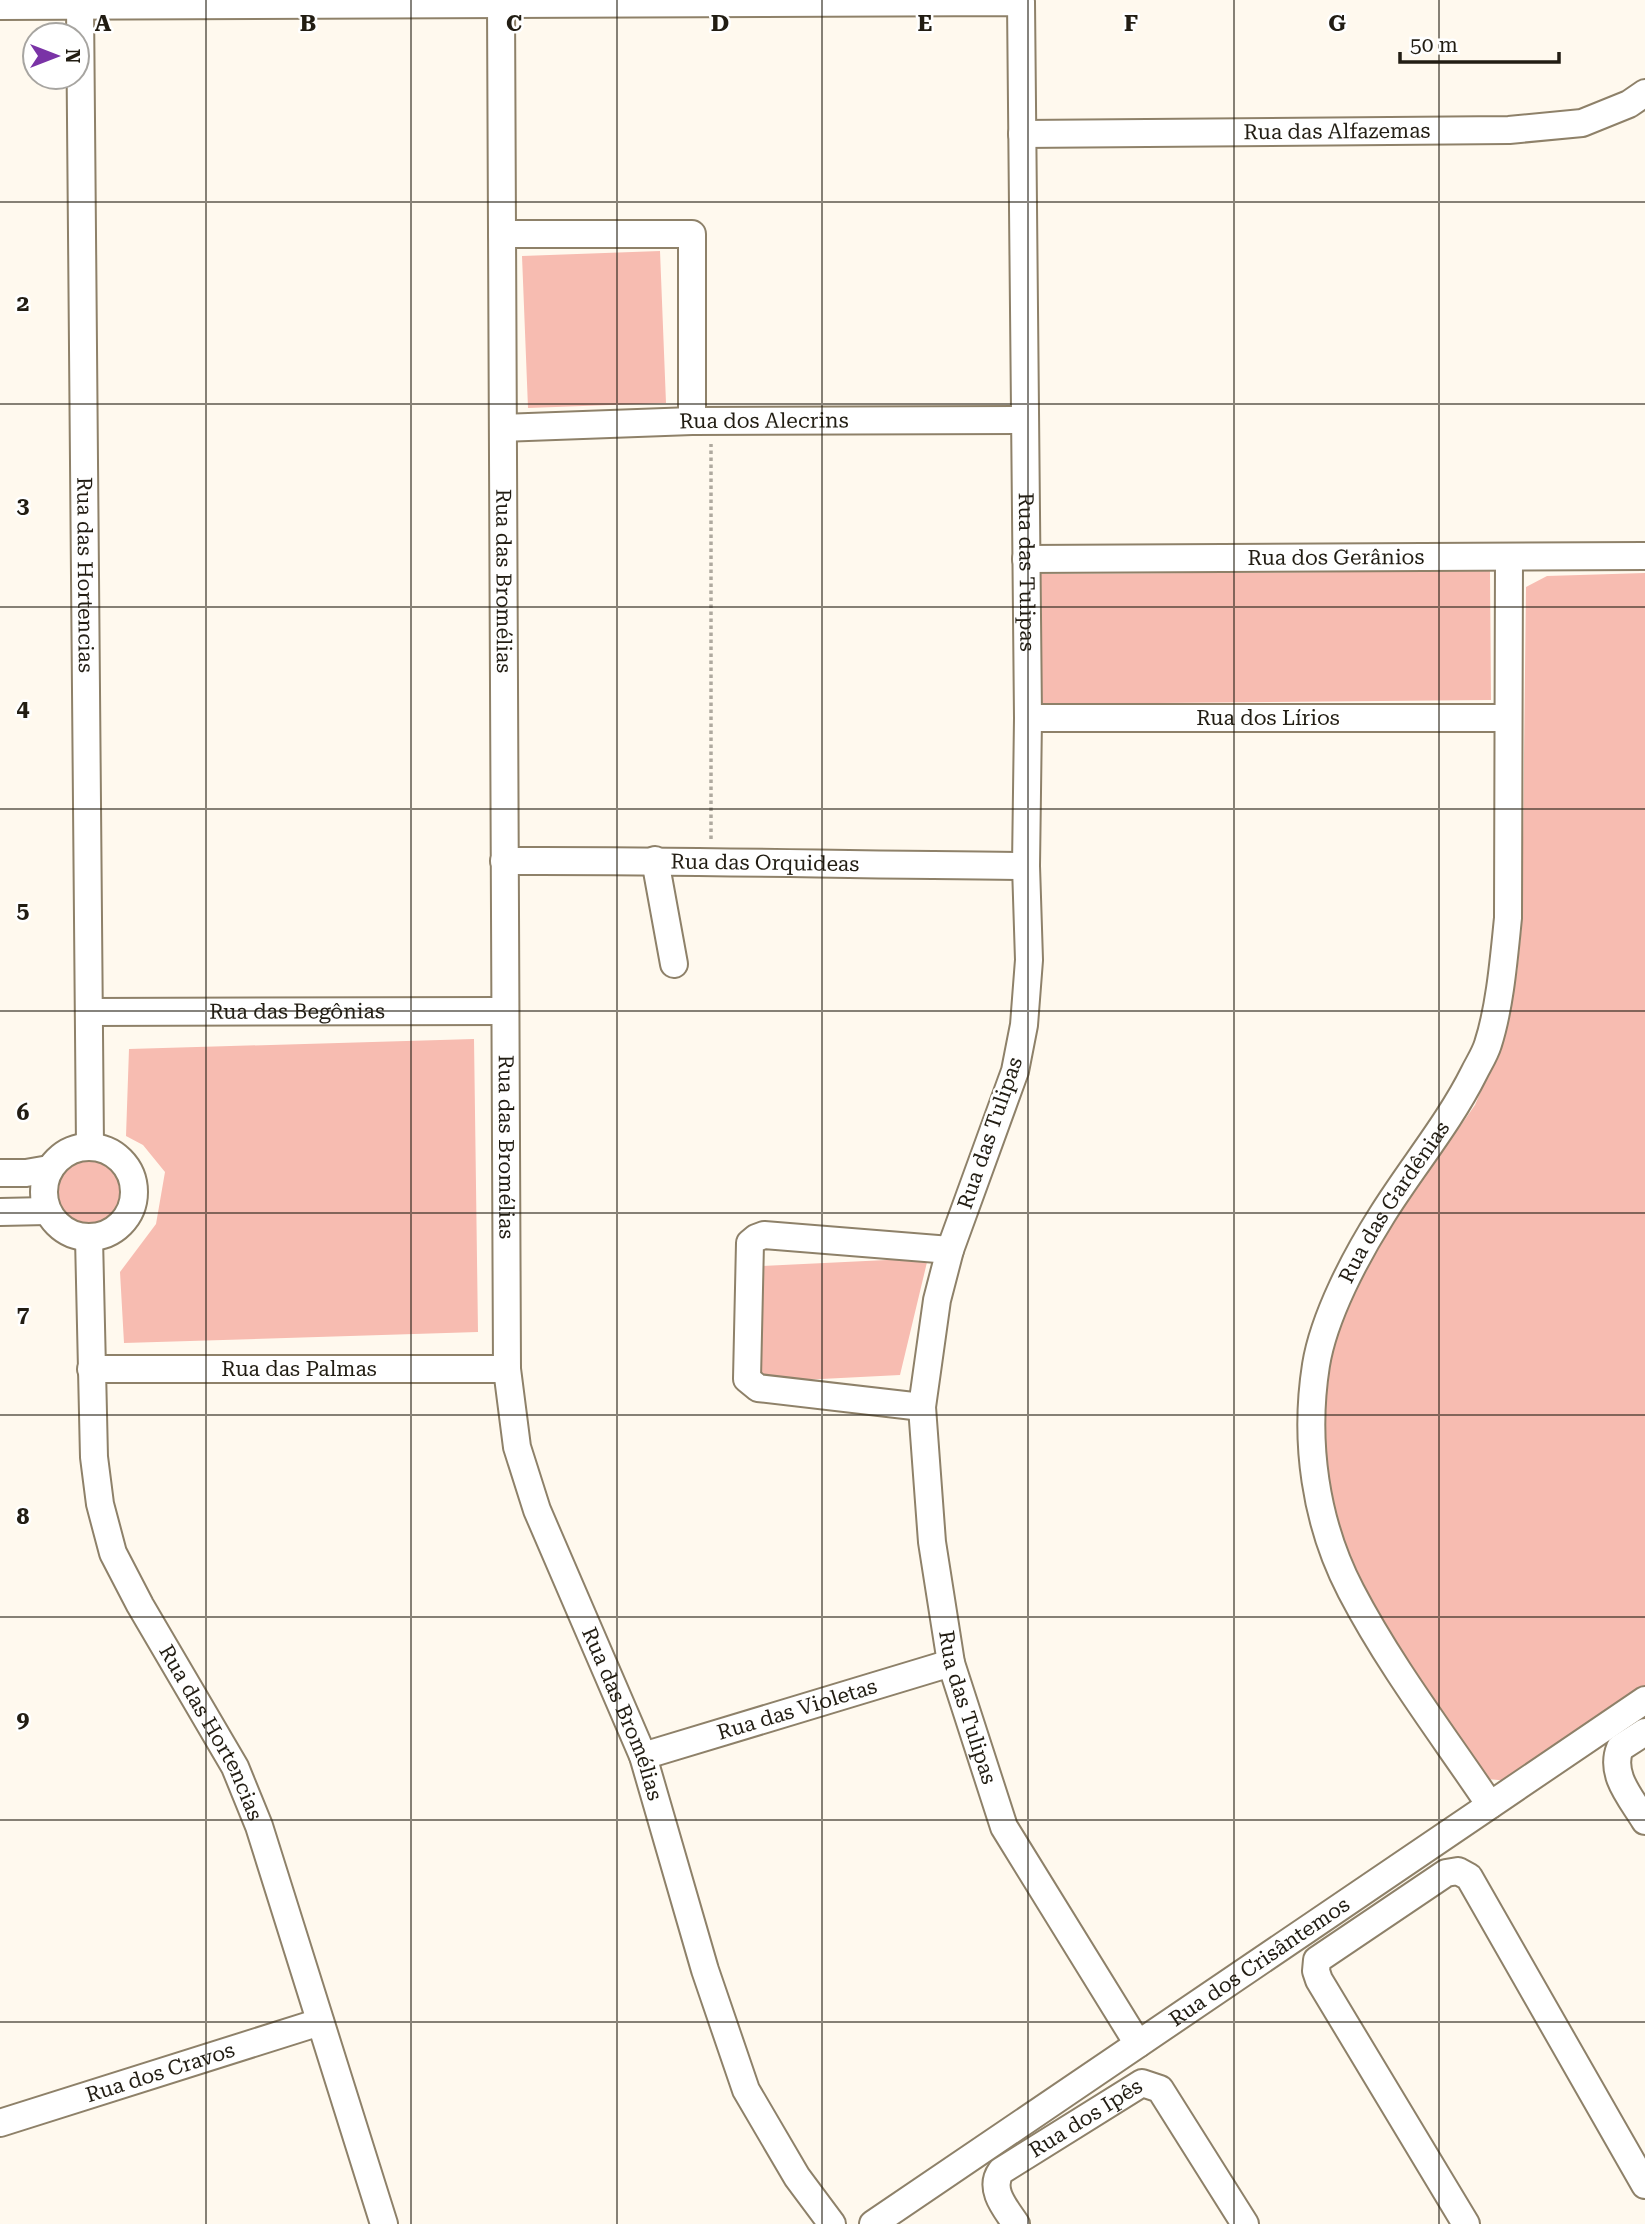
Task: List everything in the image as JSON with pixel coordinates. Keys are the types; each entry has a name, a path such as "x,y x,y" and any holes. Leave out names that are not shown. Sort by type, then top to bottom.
{"street":[{"name":"Rua das Tulipas","path":"501,4 1021,2 1028,718 1026,866 1029,960 1024,1025 1015,1071 950,1250 937,1300 922,1407 932,1542 951,1663 1004,1828 1138,2044"},
{"path":"0,6 501,4"},
{"name":"Rua das Bromélias","path":"501,4 506,1369 517,1447 537,1510 643,1756 705,1970 746,2090 797,2177 832,2224"},
{"name":"Rua das Hortencias","path":"80,5 90,1147"},
{"name":"Rua das Alfazemas","path":"1022,134 1509,130 1581,123 1629,104 1645,93"},
{"path":"502,234 692,234 701,421"},
{"name":"Rua dos Alecrins","path":"503,428 701,421 1025,420"},
{"name":"Rua dos Gerânios","path":"1026,559 1645,556"},
{"name":"Rua das Gardênias","path":"1490,1805 1376,1636 1350,1589 1329,1539 1314,1477 1312,1414 1316,1363 1335,1301 1382,1215 1462,1098 1488,1044 1502,974 1508,918 1509,558"},
{"name":"Rua dos Lírios","path":"1028,718 1508,718"},
{"path":"655,860 674,964"},
{"name":"Rua das Orquideas","path":"504,861 655,860 710,863 1026,866"},
{"name":"Rua das Begônias","path":"89,1012 505,1011"},
{"path":"90,1147 105,1150 119,1158 134,1185 133,1201 128,1215 118,1228 89,1238 64,1230 47,1211 44,1183 49,1169 67,1152 90,1147"},
{"path":"0,1173 26,1173 49,1169"},
{"path":"0,1212 47,1211"},
{"path":"922,1407 751,1385 747,1379 750,1243 764,1235 950,1250"},
{"name":"Rua das Hortencias","path":"89,1238 94,1457 100,1504 113,1553 140,1605 235,1767 259,1826 384,2224"},
{"name":"Rua das Palmas","path":"91,1369 506,1369"},
{"name":"Rua das Violetas","path":"643,1756 951,1663"},
{"name":"Rua dos Crisântemos","path":"873,2224 1645,1700"},
{"path":"1645,1732 1620,1748 1615,1765 1619,1777 1645,1821"},
{"path":"1466,2224 1318,1980 1316,1971 1317,1960 1446,1873 1458,1871 1469,1877 1645,2185"},
{"name":"Rua dos Cravos","path":"0,2123 320,2022"},
{"name":"Rua dos Ipês","path":"1016,2224 996,2192 997,2176 1001,2171 1142,2083 1160,2089 1245,2224"}],"path":[{"path":"701,421 712,568 710,863"}],"shaded area":[{"path":"660,251 666,403 528,408 522,256"},
{"path":"1490,571 1491,700 1042,704 1041,574"},
{"path":"1645,573 1645,1688 1510,1781 1487,1779 1386,1628 1359,1580 1341,1534 1325,1469 1324,1415 1328,1365 1347,1304 1395,1219 1475,1105 1499,1048 1517,973 1522,925 1526,587 1547,576"},
{"path":"474,1039 478,1332 124,1343 120,1272 156,1224 165,1172 143,1145 126,1136 129,1049"},
{"path":"89,1156 109,1162 119,1172 125,1192 119,1212 109,1222 89,1228 69,1222 59,1212 53,1192 59,1172 69,1162"},
{"path":"928,1258 900,1375 762,1382 761,1266"}]}
